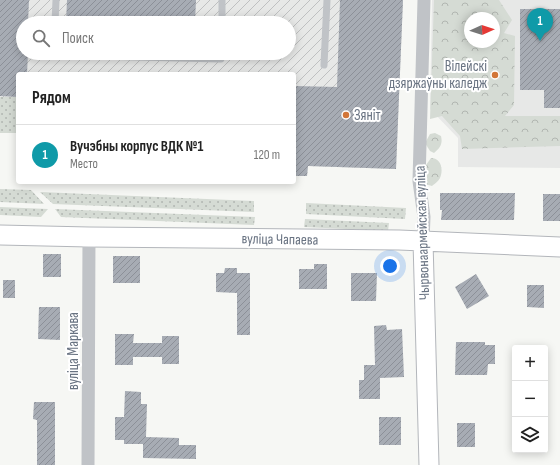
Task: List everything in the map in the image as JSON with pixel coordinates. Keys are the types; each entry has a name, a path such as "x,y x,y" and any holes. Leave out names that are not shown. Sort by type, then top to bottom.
{"main road":[{"name":"вуліца Чапаева","path":"0,235 423,241 560,247"},
{"name":"Чырвонаармейская вуліца","path":"423,241 429,465"}],"street":[{"name":"Чырвонаармейская вуліца","path":"423,241 424,217 419,180 424,0"},
{"name":"вуліца Маркава","path":"88,465 89,237"}],"lane":[{"path":"55,16 56,0"},
{"path":"222,0 222,16"},
{"path":"324,65 327,0"}],"shaded area":[{"path":"0,0 403,0 396,169 308,166 307,176 296,175 296,72 16,72 16,111 0,110"},
{"name":"Вілейскі дзяржаўны каледж","path":"432,0 560,0 560,168 458,167 458,138 430,109"}],"green space":[{"path":"434,0 499,0 512,20 504,33 515,36 514,105 505,116 560,116 560,146 462,149 460,136 442,116 430,119"},
{"path":"0,97 16,97 16,133 0,133"},
{"path":"435,133 441,136 442,141 439,148 434,153 430,151 425,143 430,134"},
{"path":"431,158 439,161 442,169 440,178 432,186 425,184 426,165"},
{"path":"0,189 31,190 44,204 0,202"},
{"path":"40,192 254,201 254,212 53,204"},
{"path":"306,203 406,208 405,219 306,214"},
{"path":"0,207 48,209 41,217 0,215"},
{"path":"55,209 255,217 254,225 61,217"},
{"path":"305,219 389,223 388,231 304,227"}],"building":[{"path":"0,0 29,0 28,16 16,16 16,60 28,60 27,72 16,72 16,97 0,96"},
{"path":"67,0 196,0 195,16 66,16"},
{"name":"Зяніт","path":"340,0 403,0 396,169 308,166 307,176 296,176 296,86 337,87"},
{"path":"520,9 560,9 560,108 544,108 544,90 520,90"},
{"path":"440,193 515,193 514,220 441,220 442,210 440,210"},
{"path":"543,194 560,194 560,221 543,221"},
{"path":"43,254 61,254 61,277 43,277"},
{"path":"113,256 140,256 140,283 113,283"},
{"path":"314,264 327,264 327,289 299,289 299,269 314,269"},
{"path":"225,268 237,268 237,273 250,273 250,335 237,335 237,293 216,292 216,273 224,273"},
{"path":"351,273 377,273 376,301 351,301"},
{"path":"476,274 489,296 467,309 455,287"},
{"path":"3,280 15,280 15,298 3,298"},
{"path":"527,285 544,285 544,308 527,307"},
{"path":"39,307 60,307 60,340 38,339"},
{"path":"386,325 387,330 402,329 404,377 380,378 380,399 359,399 359,380 364,380 364,365 375,365 374,326"},
{"path":"115,334 134,334 133,343 162,343 162,336 179,336 179,364 162,364 162,357 133,357 133,365 115,365"},
{"path":"456,342 485,342 485,345 495,345 495,364 488,364 487,375 455,375"},
{"path":"125,391 141,392 141,404 147,404 146,437 179,438 179,445 196,445 196,459 143,458 143,444 124,444 124,440 115,440 115,417 124,417"},
{"path":"34,402 55,402 55,465 37,465 37,420 33,419"},
{"path":"379,417 401,417 401,445 379,445"},
{"path":"457,423 475,423 475,447 457,447"}],"place":[{"name":"Вучэбны корпус ВДК №1","path":"540,41"},
{"name":"Вілейскі дзяржаўны каледж","path":"495,75"},
{"name":"Зяніт","path":"346,115"}]}
